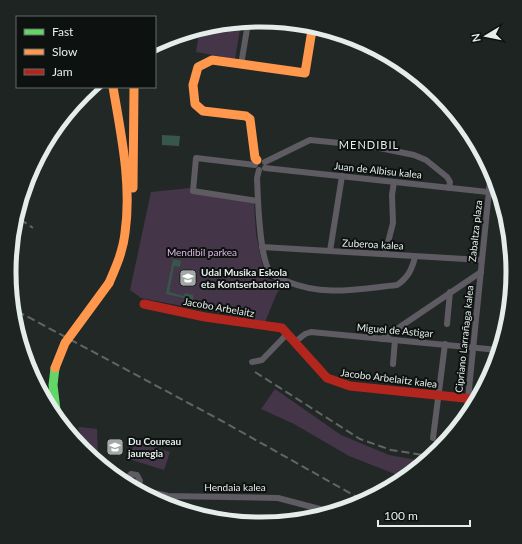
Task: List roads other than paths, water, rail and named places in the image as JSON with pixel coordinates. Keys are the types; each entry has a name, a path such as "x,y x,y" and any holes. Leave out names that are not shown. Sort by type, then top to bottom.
{"street":[{"path":"241,65 247,28"},
{"path":"312,33 305,73 212,60 204,62 198,67 195,75 194,104 198,109 203,111 246,116 250,119 255,158 260,165 257,178 258,201 262,247 268,268 273,275 295,285 333,292 397,285 405,280 410,274 415,256"},
{"path":"55,405 53,385 55,368 59,354 67,339 109,284 124,243 129,202 133,191 134,88"},
{"path":"112,89 129,202"},
{"path":"260,165 310,140 370,146 414,155 426,160 447,177 450,182 449,188"},
{"name":"Juan de Albisu kalea","path":"258,201 193,191 196,158 488,192"},
{"path":"330,251 342,176"},
{"path":"384,254 393,223 392,195 394,182"},
{"name":"Zabaltza plaza","path":"481,272 489,184"},
{"name":"Zuberoa kalea","path":"262,247 482,260"},
{"path":"382,339 481,272"},
{"name":"Cipriano Larrañaga kalea","path":"471,398 473,347 481,272"},
{"path":"447,324 450,292"},
{"name":"Jacobo Arbelaitz","path":"144,304 205,316 282,328 295,342"},
{"name":"Miguel de Astigar","path":"295,342 305,334 311,332 493,349"},
{"path":"252,362 262,360 288,334"},
{"path":"393,364 395,340"},
{"name":"Jacobo Arbelaitz kalea","path":"295,342 321,372 335,382 350,386 471,398"},
{"path":"433,438 440,396 445,344"},
{"name":"Hendaia kalea","path":"127,477 129,475 135,474 140,479 140,485"},
{"name":"Hendaia kalea","path":"152,491 168,496 278,498 321,510"}],"railway":[{"path":"22,220 33,228"},
{"path":"20,312 222,421 357,497"},
{"path":"255,372 360,439 391,450 424,455"}],"place":[{"name":"Udal Musika Eskola eta Kontserbatorioa","path":"188,278"},
{"name":"Du Coureau jauregia","path":"115,447"}],"district":[{"name":"MENDIBIL","path":"369,144"}],"park label":[{"name":"Mendibil parkea","path":"202,252"}]}
